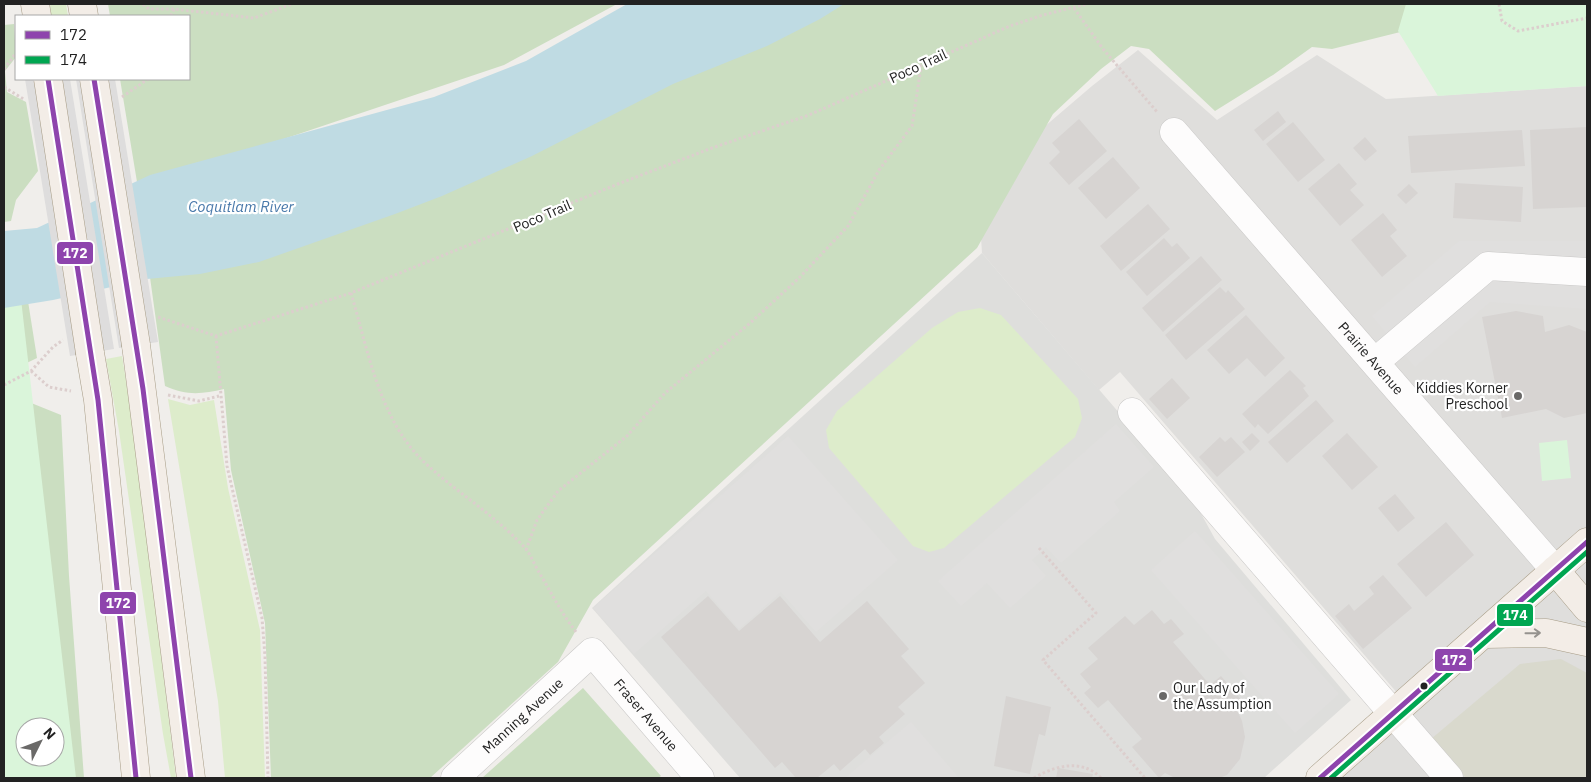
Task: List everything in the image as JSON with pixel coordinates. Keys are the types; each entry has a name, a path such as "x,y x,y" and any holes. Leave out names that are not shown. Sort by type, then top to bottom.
{"main road":[{"path":"48,80 98,400 136,778"},
{"path":"94,80 136,345 191,778"},
{"path":"1320,778 1587,542"},
{"name":"Prairie Avenue","path":"1555,570 1587,608"},
{"path":"1485,634 1546,633 1587,642"}],"street":[{"name":"Prairie Avenue","path":"1174,132 1555,570"},
{"path":"1375,362 1488,266 1587,272"},
{"path":"1132,412 1449,778"},
{"name":"Manning Avenue","path":"455,778 592,652"},
{"name":"Fraser Avenue","path":"592,652 700,778"}],"path":[{"path":"143,4 149,9 174,9 254,18 292,4"},
{"name":"Poco Trail","path":"216,336 351,293 618,184 712,148 809,115 921,67 951,50 1010,26 1043,14 1087,4"},
{"path":"1499,4 1502,21 1518,31 1587,18"},
{"path":"1074,8 1103,49 1174,132"},
{"path":"171,15 174,9"},
{"path":"4,68 15,55"},
{"path":"526,550 536,520 558,491 627,436 665,393 799,278 848,226 879,170 912,126 921,67"},
{"path":"351,293 383,398 405,440 423,460 492,517 526,550 562,613 592,652"},
{"path":"152,316 216,336 219,396 227,466 262,618 265,656 268,778"},
{"path":"4,385 31,371 53,347 64,340"},
{"path":"31,371 49,387 75,391"},
{"path":"164,394 198,401 219,396"},
{"path":"1039,548 1096,613 1043,660 1145,778"},
{"path":"1034,778 1063,765 1078,766 1101,778"}],"shaded area":[{"path":"1138,50 1217,120 1317,55 1386,99 1587,86 1587,778 1319,778 1405,702 1120,372 1099,390 982,253 981,237 955,203 1092,86"},
{"path":"1459,241 1587,241 1587,309 1490,302 1415,367 1372,316"},
{"path":"982,253 1193,499 1215,539 1351,700 1264,778 740,778 592,608"},
{"path":"1116,424 1154,467 1114,502 1120,511 1061,563 1046,547 1032,560 1046,576 1010,608 987,583 961,606 938,581"},
{"path":"788,436 898,560 816,632 781,592 739,629 706,591 634,654 593,608"},
{"path":"1195,531 1339,694 1295,733 1151,570"},
{"path":"1561,659 1587,673 1587,778 1466,778 1431,739 1520,664"},
{"path":"911,722 959,778 845,778"}],"green space":[{"path":"50,4 66,4 68,15 51,15"},
{"path":"108,4 617,4 504,65 138,188 120,80 190,80 190,15 110,15"},
{"path":"805,4 1513,4 1332,49 1312,47 1273,75 1215,111 1149,49 1131,46 1101,69 1053,114 977,248 593,600 558,662 430,778 271,778 265,623 231,470 224,389 188,393 165,386 149,270"},
{"path":"1406,4 1587,4 1587,86 1438,96 1398,31"},
{"path":"14,24 15,40 15,58 5,71 7,92 26,102 38,171 16,200 11,221 4,222 4,25"},
{"path":"24,276 37,358 4,374"},
{"path":"21,299 76,778 4,778 4,302"},
{"path":"980,308 1001,315 1078,399 1082,418 1075,437 944,548 929,552 913,546 829,448 826,430 837,411 932,328 958,312"},
{"path":"122,356 133,424 176,778 171,778 163,734 119,431 106,359"},
{"path":"4,392 61,415 69,576 84,778 4,778"},
{"path":"168,399 190,405 214,400 228,488 260,630 265,778 225,778 218,701"},
{"path":"1567,440 1571,478 1542,481 1539,443"},
{"path":"583,688 661,776 658,778 482,778"}],"water":[{"name":"Coquitlam River","path":"627,4 844,4 820,19 767,46 673,84 532,156 442,196 395,214 259,262 200,274 147,279 53,300 4,308 4,231 37,228 150,175 434,97 526,61"}],"pier":[{"path":"25,80 70,80 114,349 70,356"},
{"path":"76,80 115,80 158,342 119,348"}],"building":[{"path":"1278,111 1286,122 1263,141 1254,130"},
{"path":"1079,119 1107,151 1069,185 1049,163 1060,152 1052,143"},
{"path":"1293,122 1325,160 1298,182 1266,144"},
{"path":"1587,127 1587,207 1533,209 1530,130"},
{"path":"1522,130 1525,166 1411,173 1408,136"},
{"path":"1365,137 1377,151 1365,161 1353,148"},
{"path":"1113,157 1140,188 1106,219 1078,188"},
{"path":"1339,163 1357,184 1350,190 1364,205 1340,226 1308,189"},
{"path":"1455,183 1523,187 1521,222 1453,218"},
{"path":"1409,184 1418,193 1406,204 1397,195"},
{"path":"1148,204 1170,229 1121,271 1100,246"},
{"path":"1383,213 1397,230 1390,236 1407,256 1382,277 1351,240"},
{"path":"1164,238 1172,247 1177,243 1190,258 1147,296 1126,272"},
{"path":"1201,256 1222,280 1163,332 1142,308"},
{"path":"1220,287 1226,293 1228,290 1245,309 1186,360 1165,335"},
{"path":"1516,311 1543,316 1545,332 1569,325 1587,332 1587,413 1564,418 1546,409 1502,418 1482,317"},
{"path":"1246,315 1285,358 1265,377 1247,358 1229,374 1207,350"},
{"path":"1290,370 1306,386 1303,388 1309,396 1268,434 1258,424 1255,428 1242,414"},
{"path":"1172,378 1190,398 1167,419 1149,399"},
{"path":"1316,400 1334,421 1287,463 1268,442"},
{"path":"1252,433 1260,441 1250,451 1242,442"},
{"path":"1347,433 1378,467 1352,490 1322,456"},
{"path":"1220,437 1225,442 1231,437 1245,452 1217,477 1199,457"},
{"path":"1395,494 1415,518 1398,532 1378,508"},
{"path":"1446,522 1474,555 1426,597 1397,564"},
{"path":"1383,575 1412,608 1363,649 1335,616 1349,604 1354,611 1374,594 1369,587"},
{"path":"708,596 739,631 780,596 820,642 867,601 909,649 901,656 925,683 898,707 905,714 879,737 884,743 870,755 865,749 840,771 834,764 817,778 796,778 782,762 775,768 661,637"},
{"name":"Our Lady of the Assumption","path":"1152,610 1164,624 1171,619 1184,634 1173,642 1210,685 1221,676 1244,703 1237,710 1242,721 1245,737 1240,759 1227,775 1219,778 1175,778 1165,773 1159,778 1132,747 1142,739 1108,700 1098,708 1084,693 1091,687 1080,674 1098,659 1088,648 1125,616 1134,625"},
{"path":"1006,696 1051,707 1045,736 1039,734 1030,774 994,766"},
{"path":"1058,768 1093,774 1092,778 1056,778"}],"transit line":[{"name":"172","path":"48,80 98,400 136,778"},
{"name":"172","path":"94,80 143,389 191,778"},
{"name":"172","path":"1320,778 1587,542"},
{"name":"174","path":"1331,778 1587,552"}],"place":[{"name":"Kiddies Korner Preschool","path":"1518,396"},
{"name":"Our Lady of the Assumption","path":"1163,696"}]}
